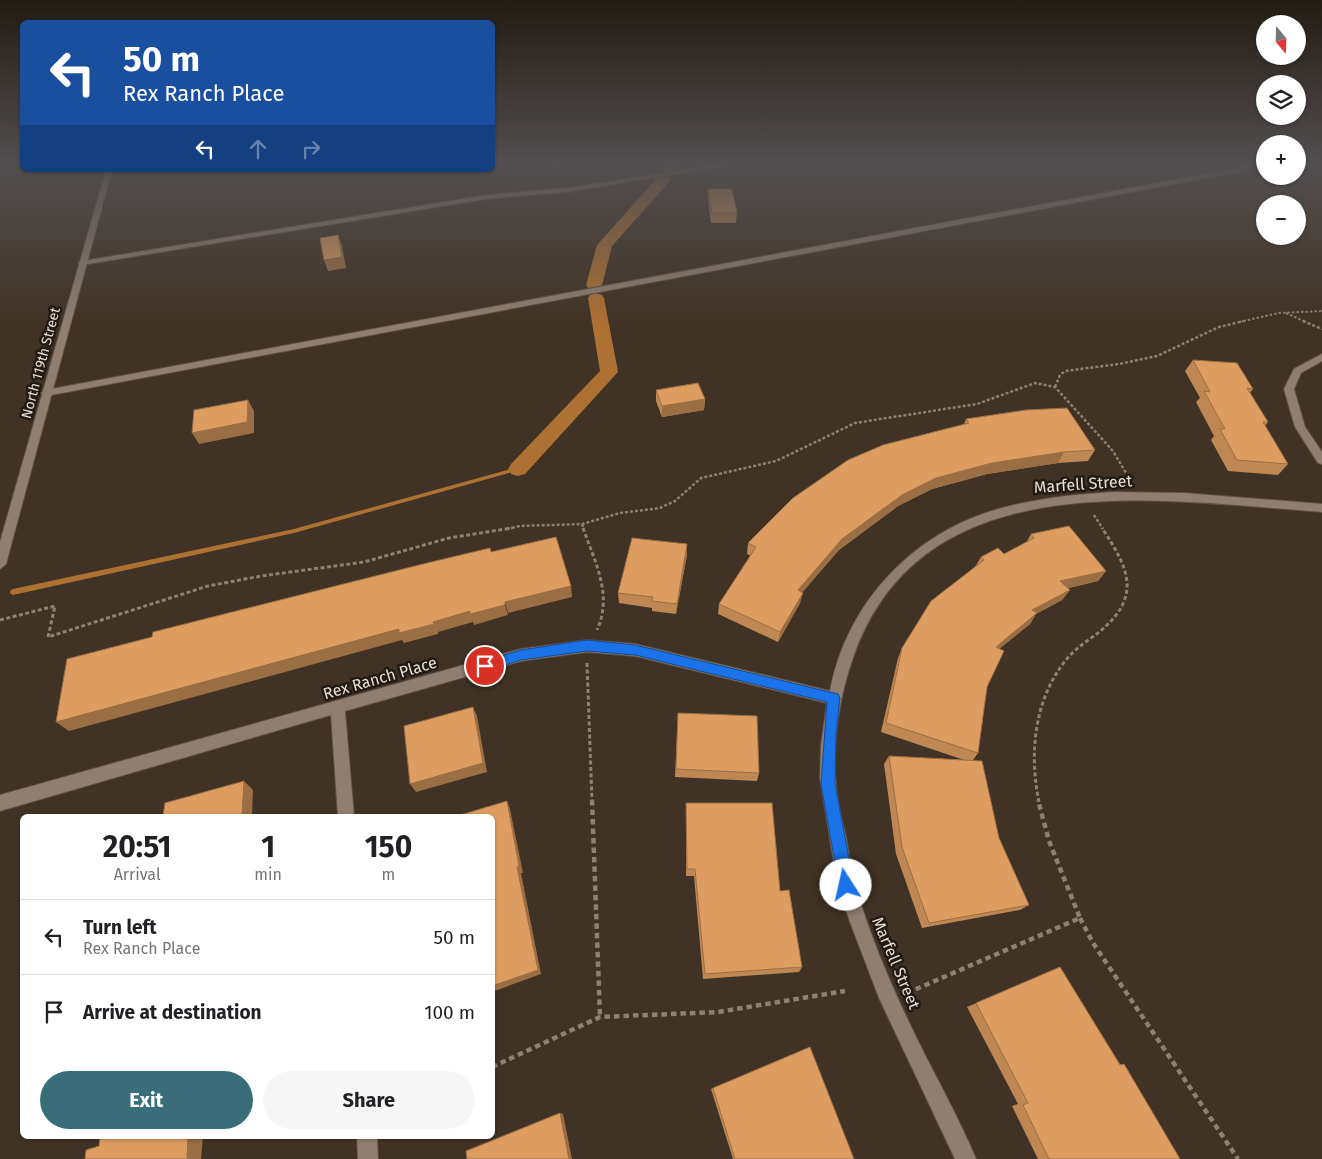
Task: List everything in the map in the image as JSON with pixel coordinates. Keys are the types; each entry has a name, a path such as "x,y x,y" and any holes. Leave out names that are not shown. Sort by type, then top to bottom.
{"street":[{"name":"North 119th Street","path":"0,564 95,217"},
{"path":"82,263 363,217"},
{"path":"46,393 988,217"},
{"path":"1322,357 1298,371 1289,389 1300,427 1322,460"},
{"name":"Marfell Street","path":"966,1159 867,946 846,885 828,784 830,734 834,698 841,664 868,606 897,571 929,545 964,525 1005,511 1047,502 1101,497 1163,498 1322,508"},
{"name":"Rex Ranch Place","path":"0,803 521,655 587,646 635,650 834,698"},
{"path":"338,708 346,814"},
{"path":"367,1139 368,1159"}],"path":[{"path":"1055,387 1060,375 1065,371 1119,364 1157,356 1219,328 1267,315 1322,311"},
{"path":"1286,313 1322,330"},
{"path":"0,620 55,606 48,638 208,586 261,576 364,562 449,538 495,532 520,526 582,524 620,512 660,508 675,501 701,478 776,460 855,423 977,404 1030,384 1042,383 1055,387 1113,451 1128,478"},
{"path":"1094,515 1123,562 1128,581 1127,599 1117,616 1068,657 1042,705 1033,757 1037,797 1048,840 1080,918 1093,943 1238,1159"},
{"path":"582,524 606,596 602,623"},
{"path":"587,673 600,1017"},
{"path":"914,990 1080,918"},
{"path":"495,1065 600,1017 718,1012 845,991"}],"building":[{"path":"338,235 342,257 324,260 320,238"},
{"path":"1193,360 1237,363 1253,389 1247,388 1268,422 1263,422 1288,464 1237,460 1220,429 1225,429 1204,391 1210,392"},
{"path":"698,383 705,399 662,406 656,390"},
{"path":"248,400 247,422 192,433 194,410"},
{"path":"1067,408 1095,450 1064,452 992,463 936,478 902,495 842,539 798,590 803,593 780,632 719,604 756,547 748,543 793,498 848,460 883,445 969,423 966,419 1026,410"},
{"path":"1069,526 1106,571 1060,581 1070,590 1032,610 1037,613 996,647 1004,651 987,687 978,753 886,723 902,648 931,601 984,560 981,557 998,548 1004,554 1034,538 1031,534"},
{"path":"556,537 571,586 505,602 505,605 470,614 470,611 433,622 434,624 399,633 399,629 56,722 67,659 152,637 153,632 423,564 490,548 491,552"},
{"path":"632,538 687,544 677,604 652,601 653,597 618,593"},
{"path":"473,707 483,763 410,784 404,726"},
{"path":"678,713 757,716 759,773 676,769"},
{"path":"889,756 982,761 999,838 1029,905 929,923 902,847"},
{"path":"244,781 242,814 163,814 165,803"},
{"path":"507,801 519,866 517,867 538,970 495,985 495,814 464,814"},
{"path":"686,803 772,803 780,891 789,890 802,967 705,974 695,869 687,869"},
{"path":"1060,967 1120,1065 1124,1064 1180,1159 1049,1159 1023,1105 1028,1103 976,1003"},
{"path":"810,1047 854,1159 735,1159 713,1088"},
{"path":"560,1113 569,1159 467,1159 466,1151"},
{"path":"100,1139 188,1139 187,1159 85,1159 86,1150 99,1146"}],"waterway":[{"path":"594,285 605,245 630,217"},
{"path":"518,469 609,372 596,298"},
{"path":"13,592 294,531 518,469"}],"route":[{"path":"485,666 521,655 587,646 619,648 635,650 834,698 828,784 846,885"}]}
